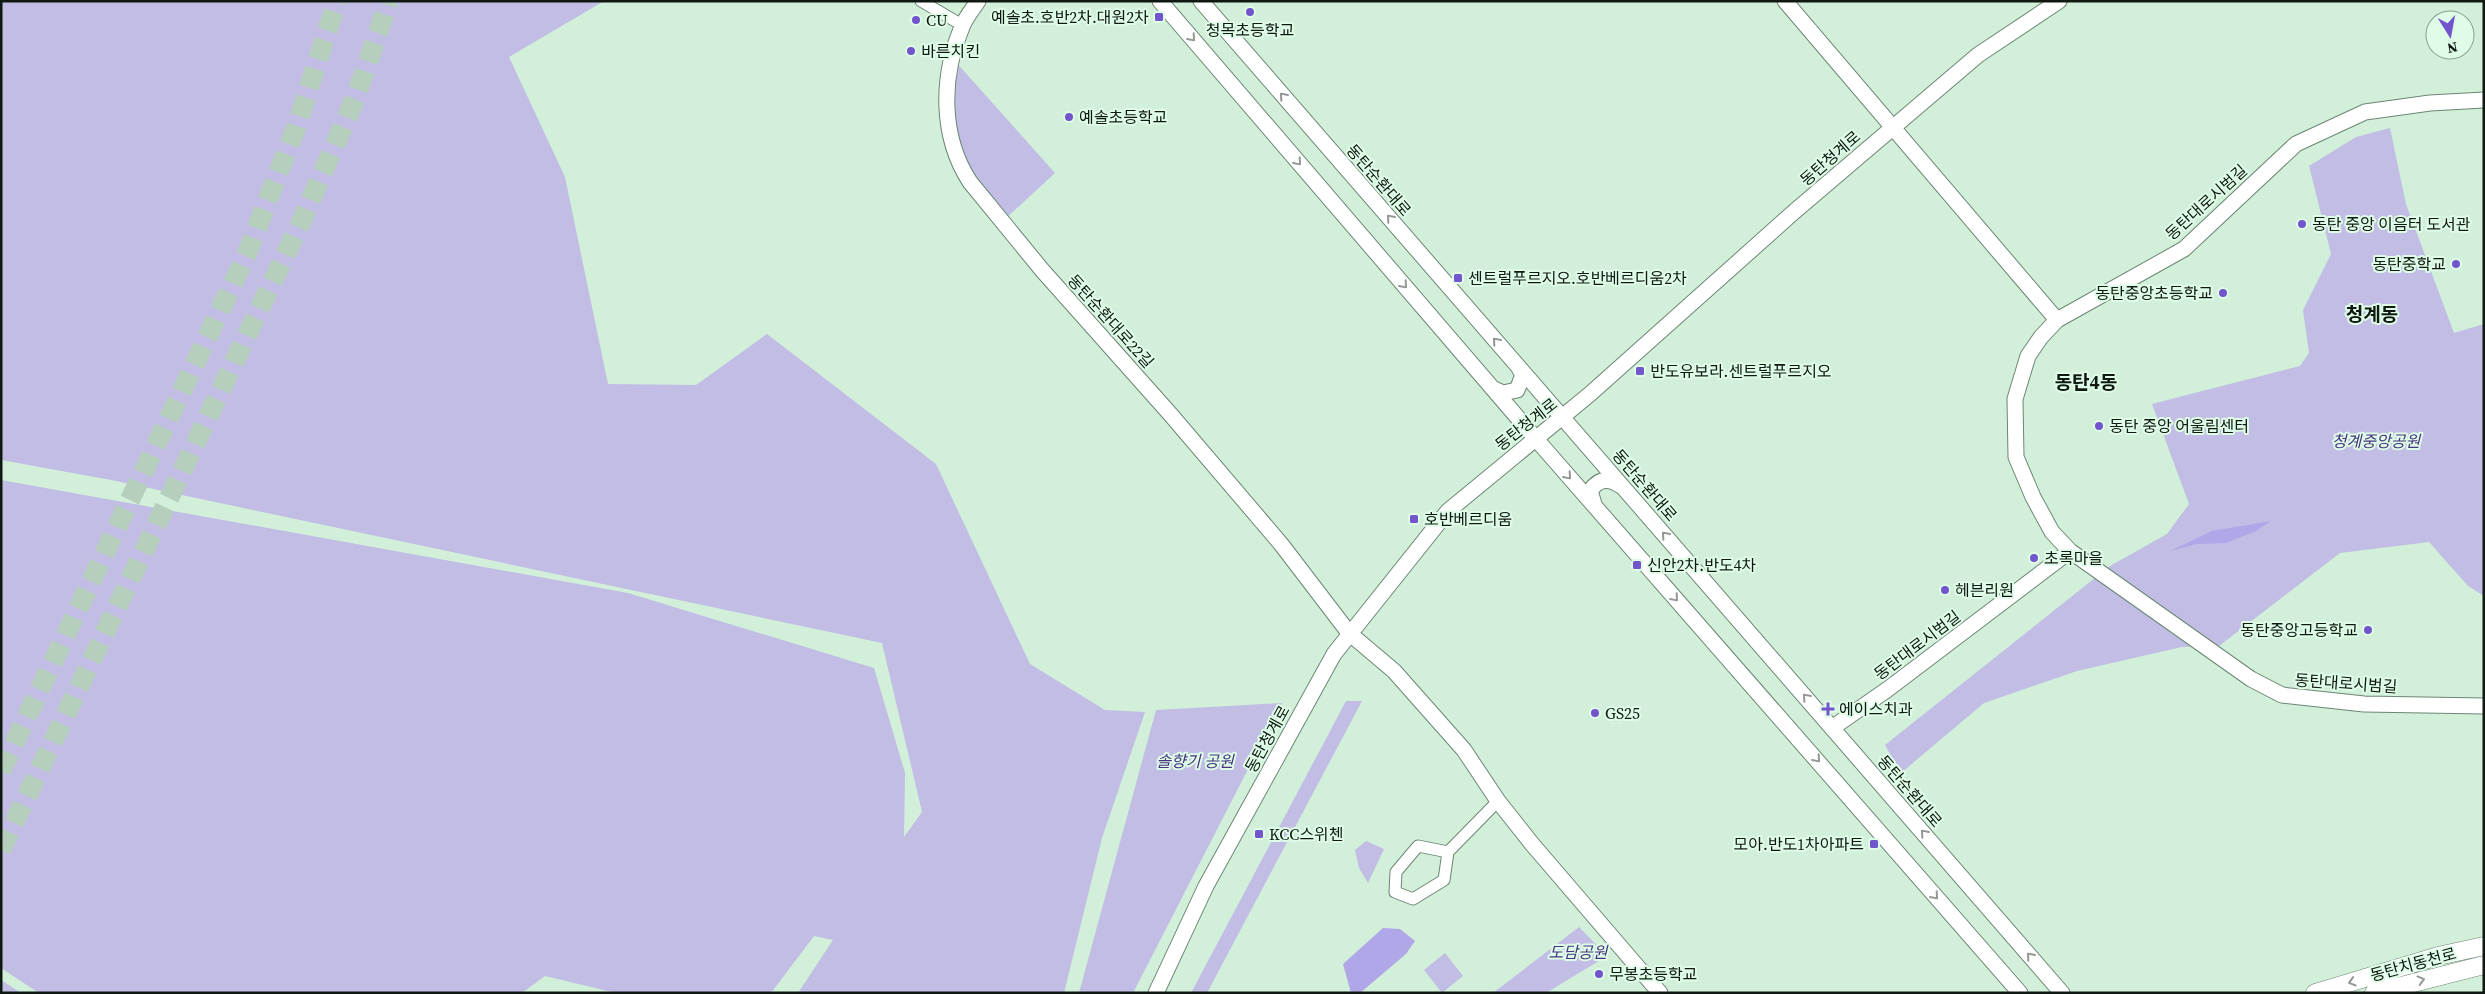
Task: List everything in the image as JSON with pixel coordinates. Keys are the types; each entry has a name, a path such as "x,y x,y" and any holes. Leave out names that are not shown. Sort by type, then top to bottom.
{"main road":[{"name":"동탄치동천로","path":"2315,993 2438,956 2484,946"},
{"name":"동탄치동천로","path":"2374,993 2484,965"}],"street":[{"path":"921,1 962,25"},
{"name":"동탄순환대로22길","path":"978,1 962,25 947,79 947,117 960,167 1042,270 1171,415 1280,544 1349,633 1394,671 1464,750 1498,801 1532,844 1660,993"},
{"path":"1160,1 1536,439 2020,993"},
{"name":"동탄순환대로","path":"1201,1 2062,993"},
{"path":"1785,1 2057,320"},
{"name":"동탄청계로","path":"1156,993 1206,886 1334,654 1448,511 1562,418 1893,127 1978,56 2059,1"},
{"name":"동탄대로시범길","path":"2484,100 2430,103 2365,112 2296,144 2184,249 2057,320 2028,356 2015,399 2014,428 2016,457 2033,497 2052,532 2070,551 2250,679 2282,695 2364,704 2484,706"},
{"path":"1492,388 1502,393 1517,390 1523,375 1516,365"},
{"path":"1595,506 1590,491 1595,484 1604,480 1614,481 1622,487"},
{"name":"동탄대로시범길","path":"1832,728 1888,689 2070,551"},
{"path":"1448,852 1418,846 1396,872 1395,892 1413,899 1444,880 1448,852 1498,801"}],"green space":[{"path":"1,1 604,1 509,57 565,177 608,384 696,385 767,334 936,464 1030,664 1105,710 1145,712 1102,838 1064,993 798,993 833,940 814,936 771,993 616,993 545,976 522,993 39,993 1,968 1,480 628,593 874,668 905,773 904,837 922,812 882,643 111,480 1,460"},
{"path":"954,60 1055,173 1005,219 970,178 951,117"},
{"name":"청계중앙공원","path":"2390,128 2406,204 2454,333 2484,324 2484,596 2468,586 2429,542 2340,553 2219,646 2182,647 2077,671 1984,703 1901,773 1885,745 2110,566 2167,534 2189,504 2152,404 2300,366 2309,353 2303,310 2331,254 2309,166 2356,137"},
{"path":"1346,701 1362,701 1207,993 1191,993"},
{"name":"솔향기 공원","path":"1282,703 1133,993 1079,993 1156,710"},
{"path":"1366,841 1384,849 1368,883 1359,868 1355,850"},
{"name":"도담공원","path":"1579,927 1607,956 1546,993 1493,993"},
{"path":"1445,953 1463,976 1442,993 1424,970"},
{"path":"1,980 21,993 1,993"}],"shaded area":[{"path":"2271,521 2256,531 2226,543 2197,544 2170,551 2212,531"},
{"path":"1383,928 1400,929 1415,941 1406,954 1360,993 1351,993 1343,964"}],"tunnel":[{"path":"1,771 246,256 296,128 337,1"},
{"path":"1,850 302,220 355,99 389,1"}],"place":[{"name":"청목초등학교","path":"1250,12"},
{"name":"예솔초.호반2차.대원2차","path":"1159,17"},
{"name":"CU","path":"916,20"},
{"name":"바른치킨","path":"911,51"},
{"name":"예솔초등학교","path":"1069,117"},
{"name":"동탄 중앙 이음터 도서관","path":"2302,224"},
{"name":"동탄중학교","path":"2456,264"},
{"name":"센트럴푸르지오.호반베르디움2차","path":"1458,278"},
{"name":"동탄중앙초등학교","path":"2223,293"},
{"name":"반도유보라.센트럴푸르지오","path":"1640,371"},
{"name":"동탄 중앙 어울림센터","path":"2099,426"},
{"name":"호반베르디움","path":"1414,519"},
{"name":"초록마을","path":"2034,558"},
{"name":"신안2차.반도4차","path":"1637,565"},
{"name":"헤븐리원","path":"1945,590"},
{"name":"동탄중앙고등학교","path":"2368,630"},
{"name":"에이스치과","path":"1828,709"},
{"name":"GS25","path":"1595,713"},
{"name":"KCC스위첸","path":"1259,834"},
{"name":"모아.반도1차아파트","path":"1874,844"},
{"name":"무봉초등학교","path":"1599,974"}],"district":[{"name":"청계동","path":"2372,314"},
{"name":"동탄4동","path":"2086,382"}]}
